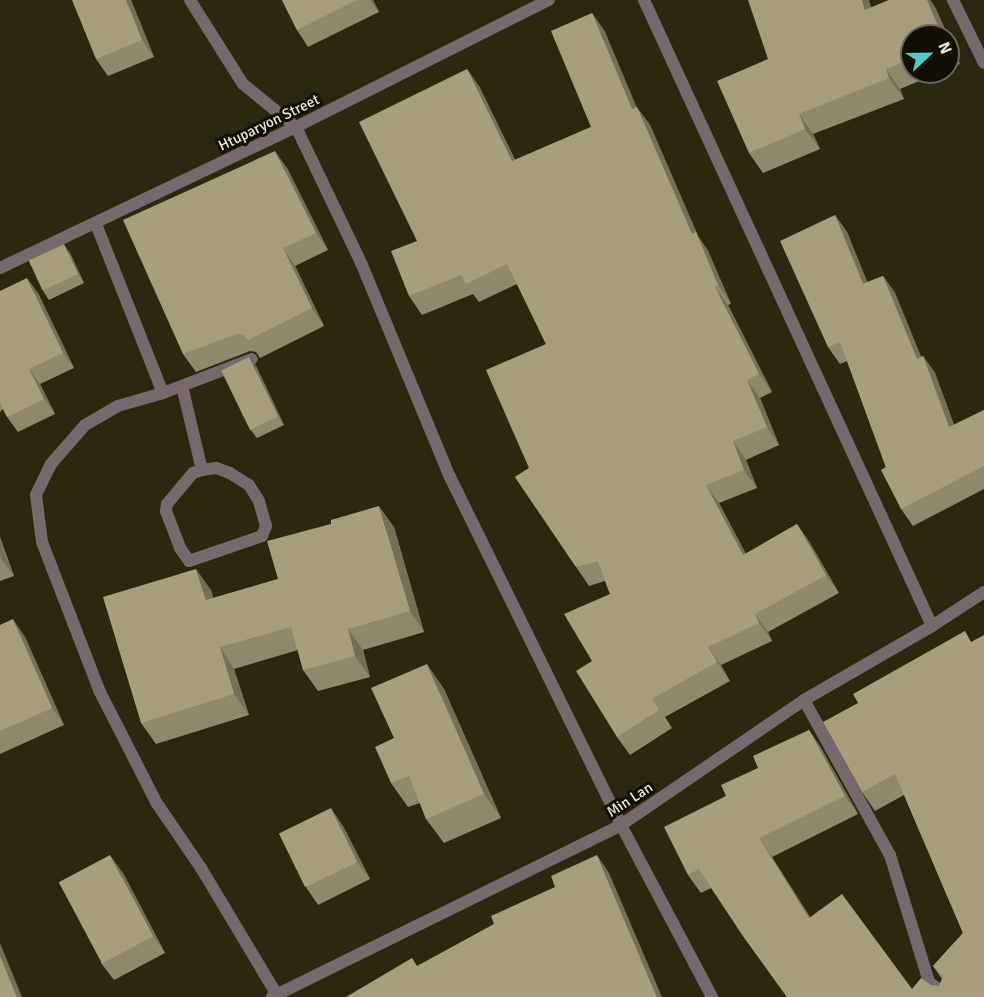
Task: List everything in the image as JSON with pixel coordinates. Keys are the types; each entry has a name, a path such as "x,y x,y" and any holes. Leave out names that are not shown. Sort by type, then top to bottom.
{"street":[{"path":"190,0 243,84 296,128 362,265 450,477 621,825 712,997"},
{"name":"Htuparyon Street","path":"0,268 296,128 549,0"},
{"path":"644,0 932,626"},
{"path":"953,0 984,63"},
{"path":"96,224 163,393"},
{"path":"252,359 163,393 118,406 85,425 51,464 36,495 42,542 99,690 156,802 201,868 274,996"},
{"path":"182,386 202,470"},
{"path":"216,468 230,473 249,485 259,501 266,526 261,536 189,561 180,548 166,511 167,504 193,472 202,470 216,468"},
{"name":"Min Lan","path":"274,996 621,825 804,700 932,626 984,592"},
{"path":"804,700 890,855 929,982 948,997"}],"building":[{"path":"72,0 126,0 142,40 96,59"},
{"path":"282,0 357,0 297,30"},
{"path":"748,0 862,0 865,10 889,0 927,0 937,24 900,24 900,63 886,69 889,78 799,114 805,129 749,153 717,81 768,59"},
{"path":"592,13 632,109 637,107 692,234 696,232 718,285 715,287 759,374 747,380 767,427 733,441 744,470 706,485 743,555 797,524 826,575 755,614 759,623 708,647 717,662 652,699 659,710 617,737 576,671 592,661 564,614 610,594 598,561 576,567 515,477 529,468 486,370 546,344 507,264 466,284 461,275 409,296 391,251 417,241 359,122 467,69 512,161 591,127 551,31"},
{"path":"275,151 316,233 283,248 312,308 248,340 244,335 237,334 183,354 123,220"},
{"path":"835,215 863,284 883,276 917,359 923,356 949,427 984,410 984,466 901,509 881,470 886,467 840,342 828,347 780,241"},
{"path":"64,244 78,274 43,290 29,260"},
{"path":"27,278 63,353 29,369 44,399 7,417 0,402 0,291"},
{"path":"249,357 278,416 250,430 221,371"},
{"path":"379,506 410,611 348,629 355,656 303,670 291,627 220,647 234,694 141,723 103,597 196,569 206,600 278,579 267,541 331,524 331,520"},
{"path":"13,619 52,708 0,731 0,625"},
{"path":"965,631 971,642 984,635 984,997 787,997 699,869 688,875 664,827 726,796 721,785 758,768 753,756 809,730 845,796 759,838 809,918 842,894 912,989 921,978 931,985 939,986 943,976 933,966 963,933 895,774 862,792 823,722 858,703 853,694"},
{"path":"427,664 484,794 426,819 409,776 391,783 375,747 394,738 371,688"},
{"path":"331,808 357,862 305,887 279,833"},
{"path":"110,855 153,936 102,963 59,882"},
{"path":"597,855 657,997 346,997 412,958 417,966 494,924 491,916 555,887 551,876"},
{"path":"0,955 17,997 0,997"}]}
